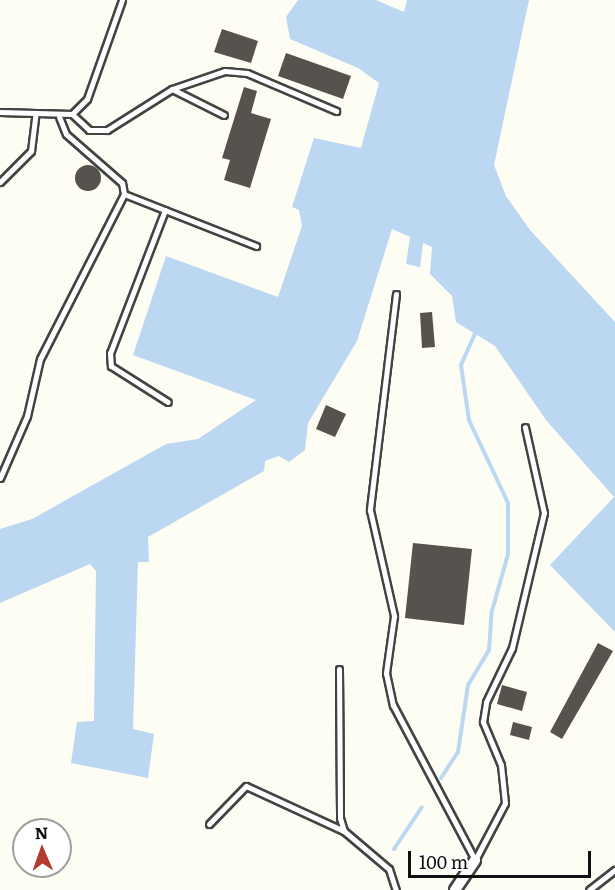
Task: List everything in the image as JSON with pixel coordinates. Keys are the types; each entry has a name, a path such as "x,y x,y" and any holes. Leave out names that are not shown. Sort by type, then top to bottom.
{"street":[{"path":"455,890 475,860"}],"lane":[{"path":"0,112 59,117 72,114 87,99 122,0"},
{"path":"72,114 89,130 107,130 172,89 199,76 247,73 336,111"},
{"path":"172,89 225,115"},
{"path":"0,182 30,151 35,116"},
{"path":"0,478 27,416 40,359 124,194 122,183 66,134 59,117"},
{"path":"124,194 256,246"},
{"path":"165,210 110,353 111,366 168,402"},
{"path":"396,294 370,510 394,616 387,683 419,757 475,860"},
{"path":"475,860 505,803 501,765 483,722 486,702 512,648 544,513 525,427"},
{"path":"339,669 344,831"},
{"path":"209,824 246,786 344,831 389,869 396,890"},
{"path":"589,890 615,870"}],"water":[{"path":"298,0 376,0 404,12 407,0 529,0 494,165 506,196 530,230 615,322 615,632 550,565 614,497 546,420 495,346 456,322 452,296 430,274 432,247 423,243 420,267 406,264 410,237 392,229 357,341 308,423 305,450 289,462 279,456 265,461 264,471 148,537 149,562 138,562 133,729 154,734 148,778 71,763 77,722 94,721 96,571 90,564 0,603 0,529 32,519 166,444 198,439 256,400 133,355 166,256 278,297 302,226 299,210 292,207 314,138 361,148 379,83 358,68 290,39 286,17"}],"building":[{"path":"222,29 258,41 251,63 214,52"},
{"path":"286,53 351,76 343,99 278,76"},
{"path":"244,87 257,91 251,113 271,119 250,188 224,180 230,160 222,158"},
{"path":"88,165 97,169 101,178 97,187 88,191 79,187 75,178 79,169"},
{"path":"432,312 435,347 422,348 420,313"},
{"path":"326,405 346,414 335,437 316,429"},
{"path":"413,543 472,549 464,625 405,618"},
{"path":"598,643 613,651 562,739 550,732"},
{"path":"502,685 527,692 522,711 497,704"},
{"path":"513,722 532,727 529,740 510,735"}],"waterway":[{"path":"441,778 458,752 468,685 489,650 492,611 508,554 508,503 469,420 461,365 476,332"},
{"path":"394,849 422,807"}]}
